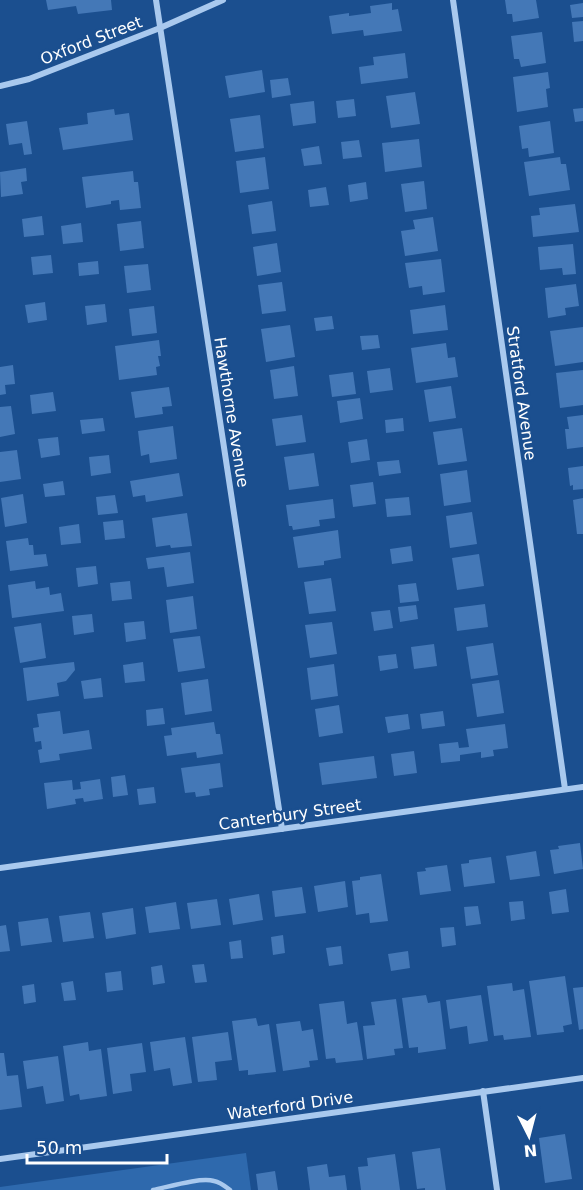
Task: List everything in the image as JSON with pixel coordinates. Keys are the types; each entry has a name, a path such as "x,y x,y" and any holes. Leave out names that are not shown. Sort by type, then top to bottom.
{"street":[{"name":"Hawthorne Avenue","path":"156,0 282,829"},
{"name":"Oxford Street","path":"0,86 29,79 160,28 223,0"},
{"name":"Stratford Avenue","path":"453,0 565,789"},
{"name":"Canterbury Street","path":"0,868 583,787"},
{"name":"Waterford Drive","path":"0,1160 583,1078"},
{"path":"483,1091 497,1190"}],"lane":[{"path":"153,1190 212,1180 230,1190"}],"shaded area":[{"path":"246,1153 251,1190 0,1190 0,1187"}],"building":[{"path":"46,0 111,0 112,10 78,14 76,6 48,10"},
{"path":"505,0 536,0 539,18 513,22 512,14 507,14"},
{"path":"392,3 392,10 398,9 402,31 364,36 363,30 332,34 329,16 371,13 370,6"},
{"path":"583,3 583,17 572,18 570,5"},
{"path":"583,21 583,41 574,42 572,22"},
{"path":"542,32 546,63 521,67 519,59 514,59 511,36"},
{"path":"405,53 408,78 361,84 359,67 374,65 373,57"},
{"path":"262,70 265,92 229,98 225,76"},
{"path":"548,72 550,88 546,89 548,107 517,112 513,77"},
{"path":"288,78 291,95 272,98 270,80"},
{"path":"415,92 420,124 391,128 386,96"},
{"path":"354,99 356,116 338,118 336,101"},
{"path":"314,101 316,123 293,126 290,104"},
{"path":"583,108 583,121 575,122 573,109"},
{"path":"114,109 115,115 129,113 133,140 63,150 59,128 88,124 87,113"},
{"path":"260,115 264,148 235,152 230,119"},
{"path":"27,121 32,154 24,155 22,143 9,145 6,124"},
{"path":"550,121 554,153 529,157 528,148 522,149 519,126"},
{"path":"419,139 422,167 385,172 382,143"},
{"path":"359,140 362,157 343,159 341,142"},
{"path":"319,146 322,164 304,166 301,149"},
{"path":"265,157 269,189 240,193 236,161"},
{"path":"560,157 561,164 566,164 570,190 529,196 524,162"},
{"path":"26,168 27,181 21,182 23,194 1,197 0,172"},
{"path":"133,171 134,182 138,182 141,208 120,210 119,200 111,201 111,204 86,208 82,177"},
{"path":"424,181 427,209 405,212 401,184"},
{"path":"366,182 368,199 350,202 348,185"},
{"path":"326,187 329,205 310,207 308,190"},
{"path":"272,201 276,231 252,234 248,205"},
{"path":"575,204 579,232 533,237 531,216 540,215 539,208"},
{"path":"42,216 44,235 24,237 22,219"},
{"path":"433,217 438,251 405,256 401,231 415,229 413,220"},
{"path":"141,221 144,248 120,251 117,224"},
{"path":"81,223 83,242 63,244 61,226"},
{"path":"277,243 281,272 257,276 253,247"},
{"path":"573,244 576,274 563,275 562,268 540,270 538,247"},
{"path":"51,255 53,273 33,275 31,257"},
{"path":"441,259 445,292 423,295 422,286 409,288 405,263"},
{"path":"98,261 99,274 79,276 78,263"},
{"path":"148,264 151,290 127,293 124,266"},
{"path":"282,282 286,311 262,314 258,285"},
{"path":"576,284 579,306 565,308 566,315 548,318 545,288"},
{"path":"45,302 47,320 28,323 25,305"},
{"path":"105,304 107,322 87,325 85,306"},
{"path":"445,305 448,330 413,334 410,310"},
{"path":"154,306 157,333 132,336 129,309"},
{"path":"332,316 334,329 316,331 314,318"},
{"path":"290,325 295,357 266,362 261,329"},
{"path":"583,327 583,362 555,366 550,331"},
{"path":"378,335 380,348 362,350 360,336"},
{"path":"159,340 161,356 158,356 160,366 156,367 157,375 119,380 115,346"},
{"path":"446,343 448,358 455,357 458,377 416,383 411,348"},
{"path":"13,365 15,384 5,385 6,394 0,395 0,367"},
{"path":"294,366 298,396 274,399 270,370"},
{"path":"390,368 393,390 370,393 367,371"},
{"path":"583,370 583,405 560,408 556,373"},
{"path":"353,372 356,394 332,397 329,375"},
{"path":"451,386 456,418 429,422 424,390"},
{"path":"169,387 172,406 162,407 163,414 135,418 131,392"},
{"path":"53,392 56,411 32,414 30,395"},
{"path":"360,398 363,419 340,423 337,401"},
{"path":"11,406 15,434 0,437 0,407"},
{"path":"302,415 306,442 276,446 272,419"},
{"path":"583,415 583,447 567,449 565,429 569,429 567,417"},
{"path":"103,418 105,431 82,434 80,420"},
{"path":"403,418 404,431 386,433 385,420"},
{"path":"173,426 177,459 150,463 149,454 141,456 138,431"},
{"path":"462,428 467,461 438,465 433,432"},
{"path":"58,437 60,455 41,458 38,439"},
{"path":"367,439 370,460 351,463 348,442"},
{"path":"17,450 21,479 0,482 0,452"},
{"path":"314,453 319,486 289,490 284,457"},
{"path":"109,455 111,473 91,476 89,457"},
{"path":"399,460 401,473 379,476 377,462"},
{"path":"583,466 583,489 573,490 573,485 570,486 568,468"},
{"path":"467,470 471,502 444,506 440,474"},
{"path":"179,473 183,496 146,502 145,495 133,497 130,481"},
{"path":"63,481 65,495 45,497 43,484"},
{"path":"373,482 376,504 353,507 350,485"},
{"path":"23,494 27,523 5,527 1,498"},
{"path":"115,495 118,513 98,515 96,497"},
{"path":"409,497 411,515 387,517 385,499"},
{"path":"583,498 583,534 577,534 573,500"},
{"path":"333,499 335,518 319,520 320,526 293,530 292,526 289,526 286,505"},
{"path":"472,512 477,544 450,548 446,516"},
{"path":"187,513 192,546 156,547 152,518"},
{"path":"123,520 125,538 105,540 103,522"},
{"path":"79,524 81,543 61,545 59,527"},
{"path":"338,530 341,558 324,561 324,565 298,568 293,537"},
{"path":"28,538 29,545 33,545 34,555 46,554 48,566 10,571 6,541"},
{"path":"411,546 413,561 392,564 390,549"},
{"path":"190,552 194,583 167,587 164,567 148,569 146,558"},
{"path":"479,554 484,586 457,590 452,558"},
{"path":"96,566 98,584 78,587 76,568"},
{"path":"331,578 336,611 309,614 304,582"},
{"path":"35,581 36,589 49,587 50,595 61,593 64,611 12,618 8,585"},
{"path":"130,581 132,599 112,601 110,583"},
{"path":"416,583 419,601 400,603 398,585"},
{"path":"193,596 197,629 170,633 166,600"},
{"path":"485,604 488,627 457,631 454,608"},
{"path":"416,605 418,619 400,622 398,607"},
{"path":"390,610 393,628 374,631 371,612"},
{"path":"92,614 94,632 74,635 72,616"},
{"path":"144,621 146,639 126,642 124,623"},
{"path":"332,622 337,654 310,658 305,625"},
{"path":"41,623 46,658 20,663 14,627"},
{"path":"200,636 205,668 178,672 173,639"},
{"path":"493,643 498,675 471,679 466,647"},
{"path":"434,644 437,666 414,669 411,647"},
{"path":"396,654 398,668 380,671 378,656"},
{"path":"74,662 75,670 66,681 57,683 59,696 27,701 23,668"},
{"path":"143,662 145,681 125,683 123,665"},
{"path":"334,664 338,696 311,700 307,668"},
{"path":"101,678 103,697 84,699 81,681"},
{"path":"208,679 212,711 185,715 181,683"},
{"path":"499,680 504,713 477,717 472,684"},
{"path":"339,705 343,733 319,737 315,709"},
{"path":"163,708 165,724 147,726 146,710"},
{"path":"60,711 63,734 89,730 92,749 59,754 60,760 40,763 38,750 42,749 41,741 35,742 33,728 39,727 37,714"},
{"path":"443,711 445,726 422,729 420,714"},
{"path":"408,714 410,729 388,733 385,717"},
{"path":"214,722 216,734 220,734 223,754 197,758 196,752 167,756 164,736 172,735 171,728"},
{"path":"505,724 508,748 493,750 494,756 481,758 481,752 460,755 460,761 441,763 439,744 458,742 459,748 469,747 466,729"},
{"path":"414,751 417,773 394,776 391,754"},
{"path":"374,756 377,778 322,785 319,763"},
{"path":"220,763 223,787 209,789 210,795 196,797 195,792 185,793 181,768"},
{"path":"125,775 128,795 113,797 111,777"},
{"path":"100,779 103,799 84,802 83,798 75,799 76,804 47,809 44,783 72,780 73,790 81,789 80,782"},
{"path":"154,787 156,803 139,805 137,789"},
{"path":"580,843 583,869 554,874 550,850 559,849 558,846"},
{"path":"536,851 540,876 510,880 506,856"},
{"path":"491,857 495,883 464,887 461,864 469,863 469,860"},
{"path":"447,865 451,891 420,895 417,872 426,871 425,868"},
{"path":"381,874 388,921 370,923 369,913 356,915 352,881 360,880 360,877"},
{"path":"345,881 348,907 318,912 314,886"},
{"path":"302,887 306,913 275,917 272,891"},
{"path":"566,889 569,912 552,914 549,892"},
{"path":"259,894 263,920 233,925 229,899"},
{"path":"217,899 221,925 191,929 187,903"},
{"path":"523,901 525,919 511,921 509,902"},
{"path":"176,902 180,929 149,933 145,907"},
{"path":"478,906 481,924 466,926 464,907"},
{"path":"133,908 136,934 106,939 102,913"},
{"path":"90,912 94,938 63,942 59,916"},
{"path":"48,918 52,942 21,946 18,922"},
{"path":"6,925 10,951 0,952 0,926"},
{"path":"454,927 456,945 442,947 440,928"},
{"path":"283,935 285,953 273,955 271,937"},
{"path":"241,940 243,958 231,959 229,942"},
{"path":"341,946 343,964 329,966 326,948"},
{"path":"408,951 410,968 391,971 388,954"},
{"path":"204,964 207,982 195,983 192,965"},
{"path":"162,965 165,983 153,985 151,967"},
{"path":"121,971 123,990 107,992 105,973"},
{"path":"565,976 572,1024 563,1026 564,1032 537,1035 529,981"},
{"path":"73,981 76,1000 64,1001 61,983"},
{"path":"512,983 513,991 524,989 531,1037 504,1040 503,1035 494,1036 487,986"},
{"path":"34,984 36,1002 24,1004 22,986"},
{"path":"583,987 583,1029 579,1030 573,988"},
{"path":"426,995 428,1003 440,1001 446,1049 418,1053 418,1047 409,1048 402,998"},
{"path":"481,995 488,1041 469,1044 467,1026 450,1029 446,1000"},
{"path":"396,999 403,1048 394,1049 395,1055 367,1059 363,1026 375,1025 371,1002"},
{"path":"344,1001 347,1024 357,1022 363,1060 336,1063 335,1058 326,1059 319,1004"},
{"path":"256,1018 258,1026 269,1024 276,1072 248,1075 248,1070 239,1071 232,1021"},
{"path":"300,1021 302,1031 313,1029 318,1060 309,1061 310,1067 283,1071 276,1024"},
{"path":"228,1032 232,1060 215,1062 217,1080 198,1082 192,1037"},
{"path":"185,1037 192,1083 173,1086 170,1068 154,1071 150,1042"},
{"path":"88,1042 89,1051 101,1049 107,1096 80,1100 79,1094 70,1096 63,1046"},
{"path":"142,1043 146,1072 130,1074 132,1091 113,1094 107,1048"},
{"path":"0,1053 4,1053 7,1076 18,1075 22,1107 0,1110"},
{"path":"58,1056 64,1101 46,1104 43,1086 27,1089 23,1061"},
{"path":"565,1134 572,1179 545,1183 539,1138"},
{"path":"440,1148 446,1190 417,1189 412,1152"},
{"path":"395,1154 400,1190 361,1190 358,1167 368,1166 367,1158"},
{"path":"327,1164 329,1177 345,1175 347,1190 310,1190 307,1167"},
{"path":"275,1171 278,1190 258,1190 256,1174"}]}
